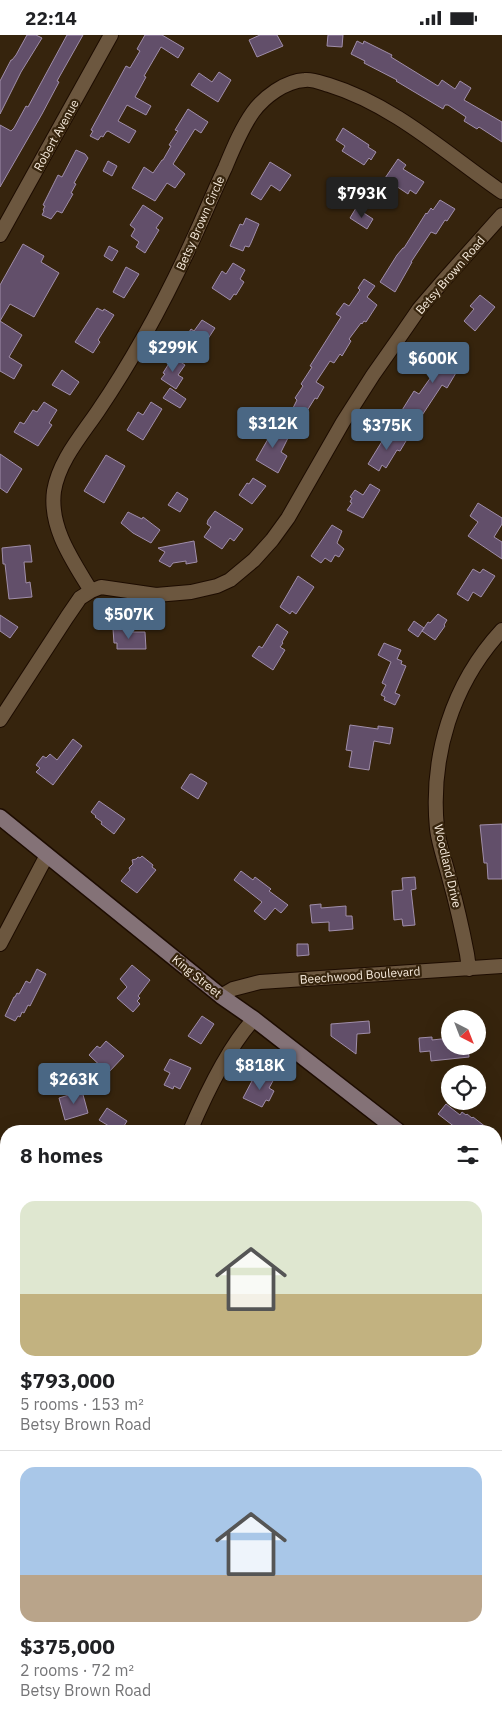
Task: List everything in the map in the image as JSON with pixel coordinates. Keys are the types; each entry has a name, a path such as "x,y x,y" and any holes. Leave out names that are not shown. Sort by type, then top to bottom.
{"main road":[{"name":"King Street","path":"0,817 221,996 254,1019 390,1125"}],"street":[{"name":"Robert Avenue","path":"0,235 111,35"},
{"name":"Betsy Brown Circle","path":"91,591 61,539 56,525 54,493 57,478 63,463 104,402 157,314 175,280 234,147 252,113 259,105 280,89 305,79 342,89 366,99 400,120 444,149 502,192"},
{"name":"Betsy Brown Road","path":"91,591 101,587 156,595 191,593 230,580 254,560 288,518 343,423 398,338 442,281 502,215"},
{"path":"0,720 80,598 91,591"},
{"name":"Woodland Drive","path":"469,969 462,929 437,831 436,793 438,763 444,732 454,703 477,661 502,630"},
{"path":"0,944 48,855"},
{"name":"Beechwood Boulevard","path":"221,996 233,989 260,982 502,966"},
{"path":"192,1125 232,1047 244,1029 254,1019"}],"building":[{"path":"27,35 36,35 42,38 21,72 0,114 0,81"},
{"path":"67,35 83,35 57,81 59,82 42,114 0,187 0,125 11,131 14,128 26,106 28,107"},
{"path":"145,35 162,35 184,48 178,58 161,47 144,76 146,77 135,97 151,106 146,115 127,105 118,121 136,131 129,143 108,131 98,140 90,136 93,131 91,130 126,66 130,68 140,51 137,49"},
{"path":"260,35 277,35 283,46 257,57 249,40"},
{"path":"328,35 343,35 342,47 327,46"},
{"path":"357,41 363,44 364,41 392,55 391,57 438,86 442,80 455,89 460,81 471,88 464,100 502,122 502,142 479,127 477,129 464,121 466,117 448,105 445,105 443,109 351,54"},
{"path":"219,72 231,80 218,102 191,85 199,73 212,82"},
{"path":"188,109 208,122 201,133 195,129 173,164 185,174 175,188 167,183 155,201 132,188 144,167 153,173 163,160 171,146 169,145 178,131 175,130"},
{"path":"343,128 369,145 368,147 376,152 371,160 369,158 364,165 342,151 345,146 336,140"},
{"path":"76,150 85,154 88,158 74,183 76,184 71,193 73,194 62,213 57,211 51,219 42,215 45,206 43,205 58,175 62,177"},
{"path":"398,159 406,165 403,169 424,182 416,194 410,190 408,194 396,186 394,188 383,181"},
{"path":"108,161 117,166 112,176 103,171"},
{"path":"270,162 291,175 280,191 271,185 261,200 251,194"},
{"path":"440,200 455,209 436,234 431,232 411,262 395,292 380,282 426,213 431,208 433,210"},
{"path":"143,205 163,218 156,228 159,230 145,253 136,247 139,242 131,236 135,229 130,225"},
{"path":"356,208 373,219 367,229 350,218"},
{"path":"246,218 259,224 249,247 245,246 243,251 230,246 240,224 243,225"},
{"path":"23,244 44,256 41,262 59,273 34,317 10,304 0,321 0,285"},
{"path":"109,246 118,251 112,261 104,256"},
{"path":"233,263 245,270 240,279 244,282 236,295 234,294 230,300 212,288 222,271 226,274"},
{"path":"126,267 139,274 124,298 113,292"},
{"path":"364,279 375,286 367,297 377,305 366,322 361,323 349,339 351,341 342,356 340,354 334,363 330,361 316,382 324,387 317,399 315,398 305,414 303,413 300,418 291,412 297,400 295,398 303,386 301,384 341,317 336,314 344,303 349,306 360,290 358,288"},
{"path":"480,295 495,307 475,331 464,321 474,309 470,306"},
{"path":"97,308 103,311 104,309 114,315 98,340 100,342 93,353 75,342"},
{"path":"202,320 215,328 200,351 183,341 191,329 194,331"},
{"path":"0,321 22,335 9,357 22,365 14,379 0,371"},
{"path":"448,344 466,356 447,388 442,385 415,426 399,415 414,391 419,394 431,377 428,375"},
{"path":"173,357 185,365 178,375 183,378 176,389 161,379"},
{"path":"62,370 79,382 70,395 52,385"},
{"path":"170,388 186,399 180,408 163,398"},
{"path":"44,402 57,410 49,423 52,425 38,446 14,432 20,422 24,424 33,410 37,412"},
{"path":"151,402 162,409 143,440 127,430 138,412 143,415"},
{"path":"267,424 289,436 281,452 287,456 278,473 256,460 268,439 261,435"},
{"path":"389,430 406,441 400,451 397,450 386,468 382,465 379,471 368,464"},
{"path":"0,454 22,469 7,493 0,488"},
{"path":"106,455 125,466 104,503 84,491"},
{"path":"253,478 266,486 252,504 239,495"},
{"path":"370,484 380,490 363,518 347,510 352,503 350,502 352,498 350,497 355,490 363,495"},
{"path":"177,492 188,499 180,512 168,505"},
{"path":"478,503 502,518 502,524 494,537 502,542 502,559 468,536 478,522 470,516"},
{"path":"215,511 243,529 234,541 230,538 222,549 204,537 211,527 207,524 208,520"},
{"path":"128,512 142,519 143,517 160,530 151,543 133,533 121,523"},
{"path":"332,525 342,531 337,543 344,549 339,557 335,555 331,562 325,558 321,563 311,556"},
{"path":"194,541 197,562 186,564 186,561 173,563 170,567 159,561 165,552 158,548"},
{"path":"30,545 32,562 24,562 26,583 30,582 32,597 9,599 2,548"},
{"path":"473,569 480,573 483,569 495,576 481,597 473,592 468,601 457,594"},
{"path":"298,576 314,587 296,614 292,611 290,614 280,607"},
{"path":"438,614 447,620 435,640 422,631 428,622 430,623"},
{"path":"0,615 18,627 10,638 0,631"},
{"path":"414,621 424,628 418,637 408,630"},
{"path":"277,624 288,632 280,647 285,650 273,670 252,656 259,646 262,648"},
{"path":"113,629 128,629 128,632 145,632 146,649 117,649 117,643 114,643"},
{"path":"384,643 401,650 397,659 406,666 395,693 400,695 395,705 384,700 385,697 381,695 386,685 382,683 391,662 378,655"},
{"path":"350,725 378,729 378,726 393,728 390,744 374,741 369,770 349,767 352,751 346,750"},
{"path":"73,739 82,746 53,785 36,772 40,768 36,765 43,756 46,758 50,754 57,760"},
{"path":"190,774 207,783 198,799 181,788"},
{"path":"99,801 125,819 114,834 101,824 102,822 91,812"},
{"path":"502,824 502,879 488,879 487,863 484,863 480,825"},
{"path":"142,856 156,870 137,893 121,881 130,870 129,868 133,864 132,860"},
{"path":"241,871 253,880 255,877 271,889 269,891 288,905 281,913 275,908 265,920 254,911 262,902 234,880"},
{"path":"415,877 416,889 411,890 415,925 403,926 402,919 394,920 392,891 403,890 402,878"},
{"path":"321,904 321,908 346,906 346,916 352,916 353,929 329,931 329,922 312,923 310,905"},
{"path":"297,944 308,944 309,955 297,956"},
{"path":"132,965 150,980 138,996 140,998 137,1001 140,1004 133,1012 117,998 127,987 120,979"},
{"path":"37,969 46,974 30,1006 28,1005 24,1013 22,1012 15,1021 5,1016 14,997 17,993 19,994 26,981 30,983"},
{"path":"202,1016 214,1024 201,1044 188,1036"},
{"path":"369,1021 370,1033 357,1034 356,1054 331,1036 331,1024"},
{"path":"432,1037 432,1040 441,1039 441,1055 469,1055 469,1057 431,1061 430,1051 420,1052 419,1038"},
{"path":"106,1041 124,1056 108,1073 89,1055 97,1046 100,1048"},
{"path":"170,1059 191,1068 180,1089 174,1086 173,1089 164,1085 170,1073 164,1070"},
{"path":"264,1073 274,1079 269,1088 274,1091 269,1101 266,1100 262,1107 243,1098 253,1079 259,1082"},
{"path":"82,1091 88,1113 65,1120 59,1098"},
{"path":"107,1108 127,1121 125,1125 107,1125 99,1120"},
{"path":"441,1110 454,1110 460,1115 462,1112 483,1125 452,1125 438,1114"}]}
